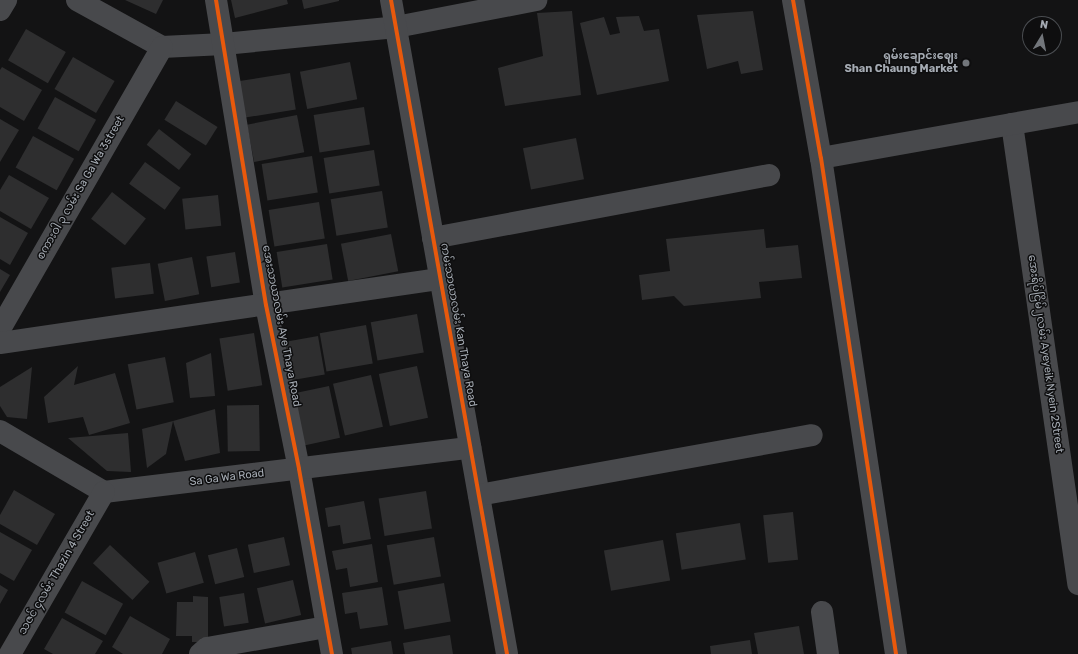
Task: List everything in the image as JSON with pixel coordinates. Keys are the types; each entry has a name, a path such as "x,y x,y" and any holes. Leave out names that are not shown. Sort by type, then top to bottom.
{"street":[{"path":"0,10 6,0"},
{"path":"77,0 162,47 224,44 396,27 536,0"},
{"name":"အေးသာယာလမ်း Aye Thaya Road","path":"216,0 266,305 299,469 332,654"},
{"name":"ကမ်းသာယာလမ်း Kan Thaya Road","path":"391,0 506,654"},
{"path":"793,0 821,158 896,654"},
{"name":"စကားဝါ ၃ လမ်း Sa Ga Wa 3street","path":"0,329 162,47"},
{"path":"821,158 1078,112"},
{"name":"အေးရိပ်ငြိမ်၂လမ်း Ayeyeik Nyein 2Street","path":"1012,124 1078,584"},
{"path":"433,238 769,175"},
{"path":"0,343 440,279"},
{"path":"0,431 104,492"},
{"path":"479,495 812,435"},
{"name":"Sa Ga Wa Road","path":"104,492 470,448"},
{"name":"သဇင် ၄လမ်း Thazin 4 Street","path":"10,654 104,492"},
{"path":"822,612 828,654"},
{"path":"200,654 207,648 326,627"}],"building":[{"path":"125,0 163,0 156,14"},
{"path":"231,0 287,0 288,4 235,18"},
{"path":"302,0 339,0 339,1 304,9"},
{"path":"572,11 581,95 505,106 498,68 543,56 537,13"},
{"path":"753,11 763,70 741,74 738,61 707,69 697,15"},
{"path":"639,16 644,31 659,29 669,81 597,95 580,23 604,17 610,35 620,33 616,17"},
{"path":"26,29 66,52 48,83 8,60"},
{"path":"73,57 115,81 96,113 54,89"},
{"path":"350,62 357,99 307,109 300,72"},
{"path":"2,67 42,90 24,121 0,107 0,70"},
{"path":"290,73 296,110 245,118 240,81"},
{"path":"55,97 96,120 79,151 38,128"},
{"path":"176,101 218,127 206,146 164,120"},
{"path":"364,107 370,145 320,153 314,115"},
{"path":"297,115 304,152 254,162 247,125"},
{"path":"0,119 19,130 0,162"},
{"path":"159,129 191,154 179,170 147,145"},
{"path":"33,136 74,159 57,190 16,167"},
{"path":"576,138 584,179 531,190 523,148"},
{"path":"374,150 380,186 329,194 324,158"},
{"path":"312,156 318,193 267,201 262,164"},
{"path":"145,162 181,188 165,210 129,184"},
{"path":"9,175 49,198 31,229 0,211 0,190"},
{"path":"382,191 388,228 336,236 331,199"},
{"path":"112,192 146,218 125,245 91,219"},
{"path":"218,195 221,226 185,230 182,199"},
{"path":"319,202 325,239 274,247 269,210"},
{"path":"0,217 28,233 10,265 0,259"},
{"path":"764,229 766,248 798,245 802,278 759,282 761,298 684,306 674,296 642,300 639,275 670,271 666,239"},
{"path":"391,234 398,271 348,281 341,244"},
{"path":"327,244 333,280 282,288 277,252"},
{"path":"235,252 240,283 211,287 206,257"},
{"path":"192,257 199,294 165,301 158,264"},
{"path":"150,263 154,294 115,299 111,268"},
{"path":"0,269 10,275 0,292"},
{"path":"417,314 424,352 377,361 371,322"},
{"path":"366,325 373,363 326,372 320,333"},
{"path":"254,333 262,385 228,391 219,338"},
{"path":"318,336 325,374 278,383 272,344"},
{"path":"211,353 215,396 190,398 186,363"},
{"path":"165,357 174,402 136,409 128,364"},
{"path":"78,366 74,385 115,373 130,423 89,435 83,417 48,423 44,397"},
{"path":"417,366 428,418 390,426 379,374"},
{"path":"32,367 27,419 7,417 0,406 0,387"},
{"path":"371,375 383,427 345,435 333,384"},
{"path":"329,386 340,438 302,446 291,394"},
{"path":"259,405 260,451 228,452 227,406"},
{"path":"215,409 220,453 185,461 173,421"},
{"path":"173,421 166,454 147,468 142,429"},
{"path":"128,433 131,472 107,471 68,438"},
{"path":"14,490 55,514 37,545 0,524 0,515"},
{"path":"426,491 432,529 385,536 379,499"},
{"path":"364,501 371,539 343,544 340,525 328,527 325,508"},
{"path":"793,512 798,560 768,563 763,515"},
{"path":"740,523 746,560 682,570 676,533"},
{"path":"0,532 32,550 14,581 0,573"},
{"path":"284,537 290,565 254,573 248,545"},
{"path":"434,537 441,576 394,585 387,545"},
{"path":"663,540 670,580 611,591 604,550"},
{"path":"372,544 378,582 350,587 347,568 336,570 332,551"},
{"path":"110,545 149,582 132,600 93,563"},
{"path":"237,548 244,577 215,584 208,555"},
{"path":"195,552 204,583 166,594 158,563"},
{"path":"293,580 301,615 265,623 257,588"},
{"path":"82,581 123,604 106,635 65,612"},
{"path":"444,583 451,621 404,630 398,591"},
{"path":"0,585 8,590 0,604"},
{"path":"382,587 388,625 360,629 357,612 345,614 342,593"},
{"path":"244,593 249,623 224,627 219,597"},
{"path":"193,596 208,597 208,638 201,638 201,642 192,642 192,636 176,636 177,602 193,602"},
{"path":"130,616 170,639 162,654 123,654 112,647"},
{"path":"62,618 103,641 95,654 53,654 44,649"},
{"path":"799,626 804,654 758,654 754,633"},
{"path":"450,635 453,654 405,654 403,643"},
{"path":"750,640 752,654 711,654 710,646"},
{"path":"391,641 393,654 352,654 351,648"}],"cycle path":[{"path":"216,0 266,305 299,469 332,654"},
{"path":"391,0 507,654"},
{"path":"793,0 821,158 896,654"}],"place":[{"name":"ရှမ်းချောင်းဈေး Shan Chaung Market","path":"966,63"}]}
